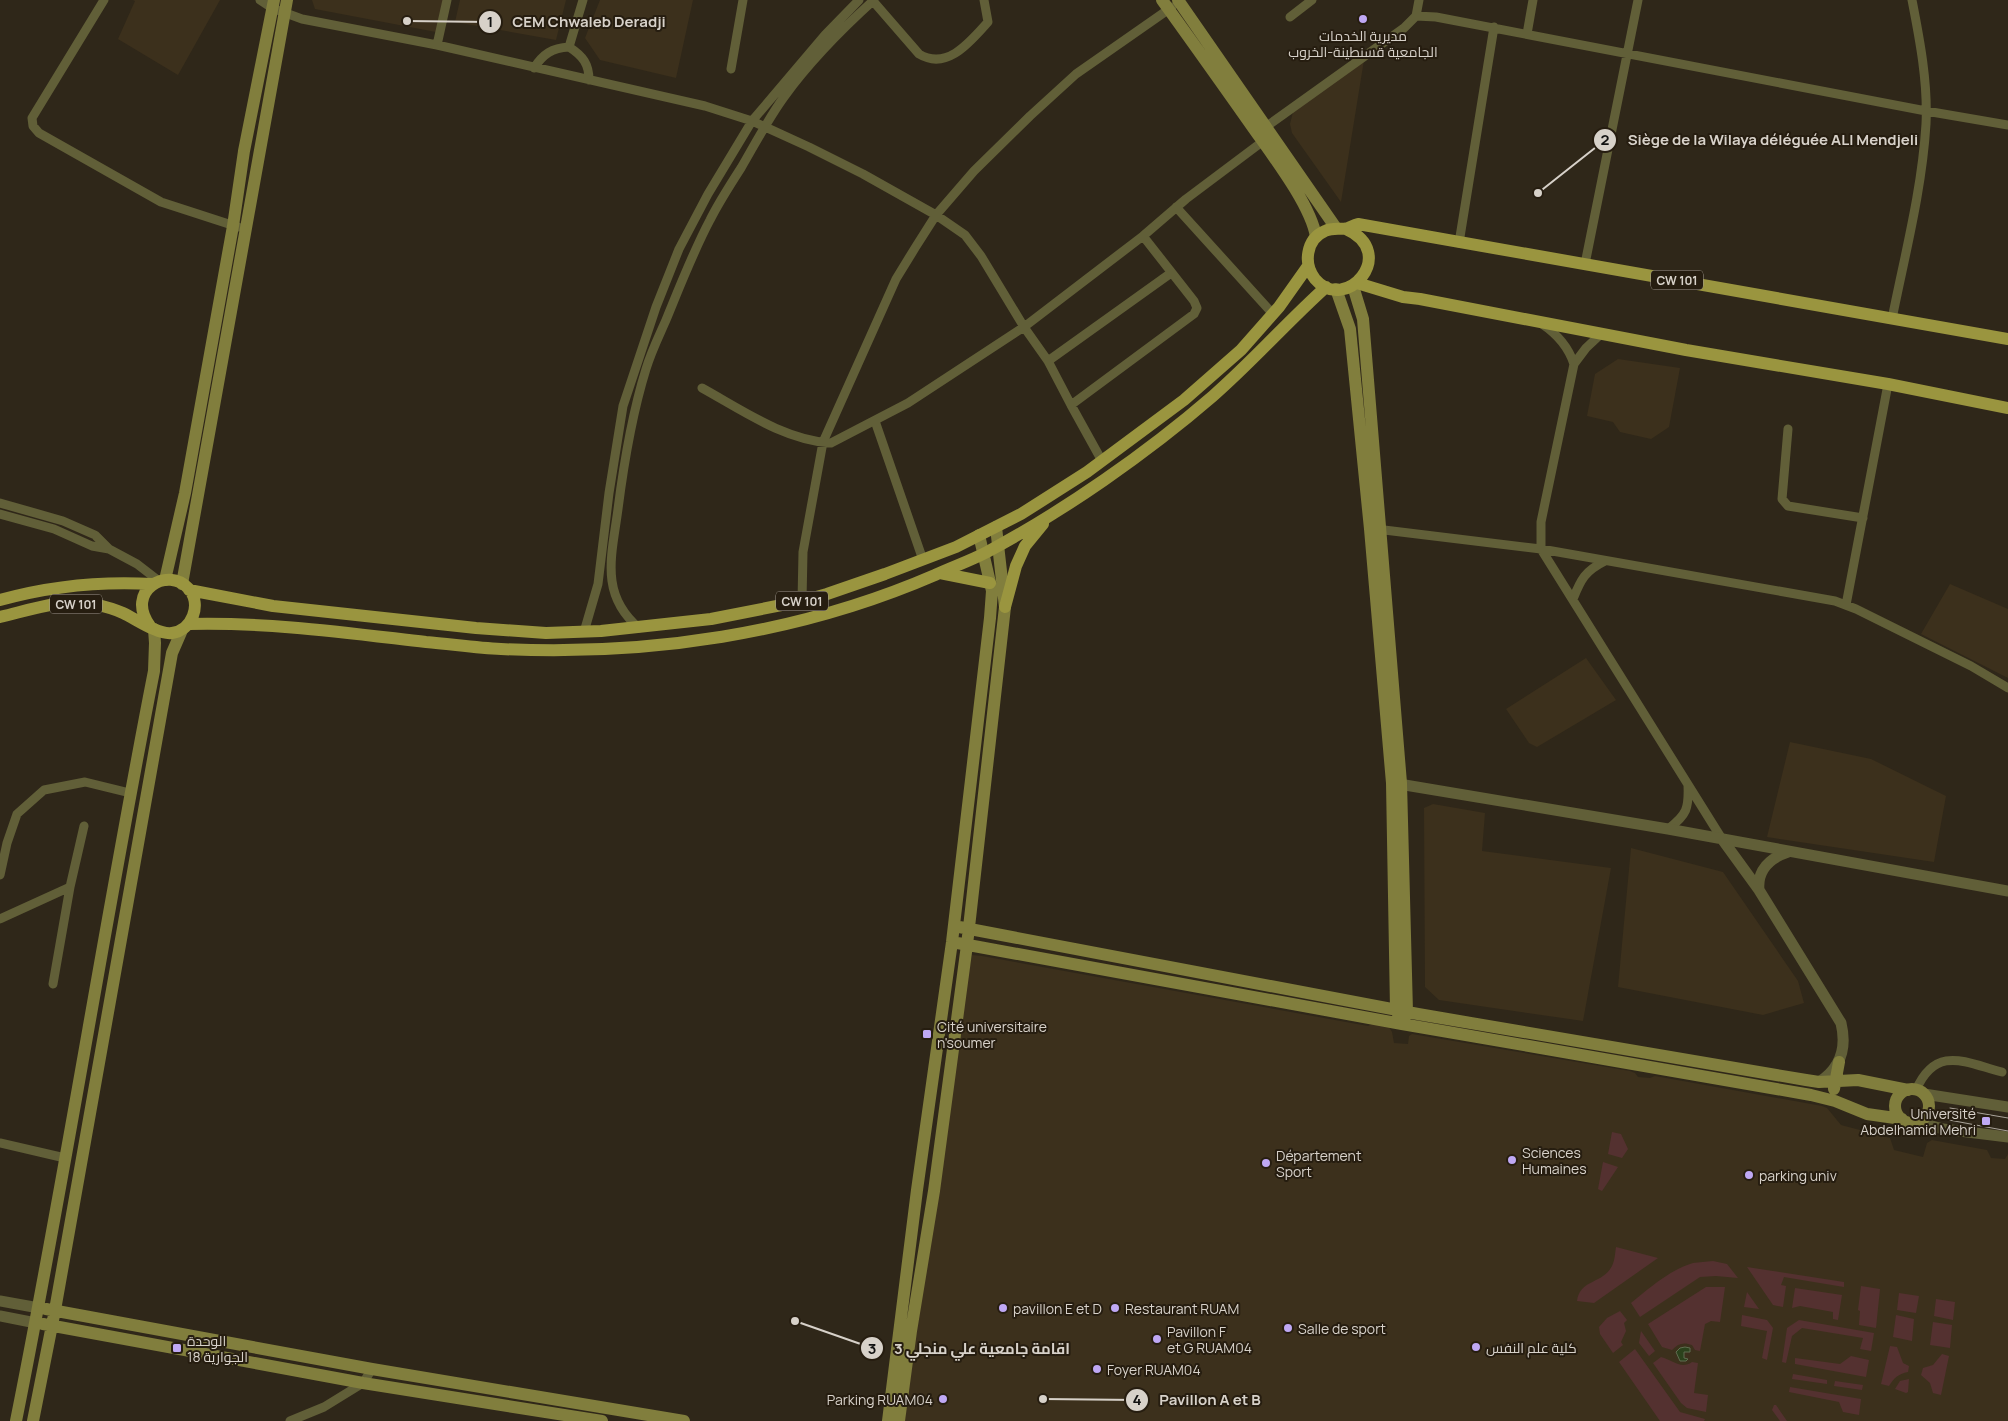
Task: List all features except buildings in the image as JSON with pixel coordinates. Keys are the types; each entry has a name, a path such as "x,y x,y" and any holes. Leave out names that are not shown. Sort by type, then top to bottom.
{"main road":[{"path":"185,587 287,0"},
{"path":"1174,2 1341,228"},
{"path":"1174,2 1262,142 1302,201 1314,226 1316,237"},
{"path":"159,582 185,493 234,226 244,151 273,4"},
{"name":"CW 101","path":"1341,228 1358,224 2008,339"},
{"path":"1355,285 1364,276 1368,268 1367,248 1362,240 1355,233 1341,228 1325,231 1316,237 1309,247 1307,256 1308,266 1318,282 1331,288 1355,285 1403,297 1686,350 1888,384 2008,408"},
{"name":"CW 101","path":"185,587 273,606 546,634 639,628 711,620 802,601 923,560 979,535 1021,514 1102,461 1184,400 1240,350 1273,314 1308,266"},
{"path":"1355,285 1363,320 1376,529 1396,783 1402,1024"},
{"path":"1331,288 1350,329 1376,529"},
{"name":"CW 101","path":"185,627 250,624 499,649 614,650 676,644 800,621 883,597 984,554 1052,514 1165,434 1211,398 1258,355 1291,319 1331,288"},
{"path":"899,1421 911,1331 934,1191 967,945 1005,607 1016,566 1025,546 1052,514"},
{"path":"888,1421 918,1180 952,942 995,587 999,545 996,527"},
{"path":"979,535 995,587 1005,607"},
{"path":"940,573 995,587"},
{"path":"16,1421 39,1308 130,793 154,671 155,643 152,628 143,617 141,608 142,598 146,590 159,582 173,580 185,587 194,598 195,607 193,616 172,652 55,1310 33,1421"},
{"name":"CW 101","path":"0,600 24,593 77,584 159,582"},
{"name":"CW 101","path":"0,617 61,603 92,604 120,612 152,628"},
{"path":"152,628 167,634 185,627"},
{"path":"972,769 987,770"},
{"path":"952,942 1835,1100 1867,1114 1902,1119 1909,1122 1917,1122 1925,1117 1928,1108 1928,1103 1916,1091 1862,1081 1819,1082 1402,1011 954,926"},
{"path":"1835,1100 1835,1082 1840,1060"},
{"path":"1902,1119 1898,1116 1895,1105 1899,1095 1916,1091"},
{"path":"39,1308 372,1368 684,1421"},
{"path":"36,1323 363,1383 602,1421"}],"street":[{"path":"104,0 32,118 33,126 39,133 161,202 246,229"},
{"path":"260,0 273,4 285,14 302,19 437,45 705,106 765,126 863,174 954,226 973,244 1024,327 1048,361 1102,461"},
{"path":"437,45 447,0"},
{"path":"569,47 583,0"},
{"path":"731,69 743,0"},
{"path":"584,632 595,600 598,584 622,406 656,307 684,241 708,194 752,121 825,35 859,0"},
{"path":"639,628 628,619 620,608 614,595 611,581 614,540 632,420 646,368 683,277 710,219 785,96 840,34 873,1 919,54 937,60 962,50 988,22 984,0"},
{"path":"1290,17 1312,0"},
{"path":"702,388 773,426 798,437 823,442 831,443 875,421 969,364 1024,327 1143,236 1176,207 1262,142 1267,126 1404,28 1416,16 1419,0"},
{"path":"1527,34 1533,0"},
{"path":"1585,264 1638,0"},
{"path":"1892,319 1914,220 1922,165 1926,111 1921,45 1912,0"},
{"path":"802,601 803,552 823,442 896,279 936,215 974,171 1076,74 1174,2"},
{"path":"1416,16 1436,17 2008,125"},
{"path":"1459,243 1494,28"},
{"path":"534,68 541,57 550,50 569,47 584,58 589,70 589,80"},
{"path":"1176,207 1273,314"},
{"path":"1071,405 1194,314 1196,308 1194,301 1143,236"},
{"path":"1048,361 1172,273"},
{"path":"1538,321 1561,340 1570,353 1574,364"},
{"path":"1602,334 1586,348 1574,364 1541,522 1541,549 1722,839 1759,890 1837,1015 1844,1042 1840,1060 1830,1073 1819,1082"},
{"path":"1846,605 1888,384"},
{"path":"875,421 923,560"},
{"path":"1788,429 1782,499 1784,503 1788,506 1863,518"},
{"path":"613,464 625,466"},
{"path":"0,503 63,521 96,536 109,549 137,564 159,582"},
{"path":"0,514 54,529 92,546 109,549"},
{"path":"1376,529 1541,549 1786,592 1846,605 1962,662 2008,688"},
{"path":"1573,599 1582,577 1589,570 1605,561"},
{"path":"0,875 7,843 18,814 44,790 86,782 130,793"},
{"path":"1668,829 1681,819 1687,809 1688,782"},
{"path":"1396,783 1668,829 2008,891"},
{"path":"53,984 70,887 84,826"},
{"path":"1759,890 1760,875 1766,865 1774,856 1789,851"},
{"path":"0,919 70,887"},
{"path":"1840,1060 1850,1080"},
{"path":"2002,1072 1963,1061 1948,1060 1938,1063 1925,1073 1916,1091 2008,1107"},
{"path":"1917,1122 1943,1129 2008,1137"},
{"path":"0,1143 65,1158"},
{"path":"0,1301 39,1308"},
{"path":"0,1316 36,1323"},
{"path":"290,1421 324,1407 363,1383 372,1368"}],"shaded area":[{"path":"133,0 220,0 178,75 118,39 135,1"},
{"path":"312,0 443,0 436,32 315,9"},
{"path":"460,0 566,0 556,40 455,22"},
{"path":"600,0 693,0 676,78 600,60 585,38"},
{"path":"1364,60 1341,202 1292,133 1290,124 1293,112"},
{"path":"1618,359 1680,368 1669,427 1651,439 1620,432 1613,422 1587,416 1595,374"},
{"path":"1950,584 2008,609 2008,678 1921,634"},
{"path":"1586,658 1616,700 1537,747 1529,743 1506,709"},
{"path":"1790,742 1871,759 1946,796 1934,862 1767,837"},
{"path":"1433,804 1485,813 1482,851 1611,868 1583,1021 1439,1000 1425,987 1424,808"},
{"path":"1631,848 1723,872 1798,981 1804,1003 1763,1015 1618,987"},
{"path":"972,955 1368,1026 1374,1023 1389,1027 1394,1043 1408,1044 1409,1036 1412,1034 1630,1071 1638,1077 1650,1078 1655,1076 1822,1106 1827,1108 1841,1125 1890,1138 1894,1150 1923,1157 1927,1143 1932,1140 1987,1150 1991,1158 2005,1159 2008,1154 2008,1421 905,1421 930,1182"},
{"path":"1612,1132 1621,1134 1628,1149 1622,1158 1608,1154"},
{"path":"1603,1162 1618,1167 1602,1191 1598,1189"},
{"path":"1616,1247 1658,1258 1594,1303 1577,1301 1582,1289 1608,1272 1613,1264"},
{"path":"1713,1261 1727,1264 1738,1278 1700,1277 1640,1317 1631,1303 1676,1270 1693,1263"},
{"path":"1747,1267 1844,1282 1844,1287 1784,1277 1781,1285 1786,1286 1783,1307 1773,1305"},
{"path":"1861,1286 1880,1289 1876,1328 1859,1325 1860,1311 1858,1310"},
{"path":"1706,1287 1725,1287 1720,1322 1711,1321 1705,1324 1700,1351 1695,1350 1692,1345 1686,1344 1681,1344 1672,1350 1662,1347 1648,1324"},
{"path":"1795,1288 1842,1295 1838,1320 1833,1319 1833,1312 1800,1306 1792,1308"},
{"path":"1747,1292 1759,1309 1744,1307"},
{"path":"1899,1293 1919,1296 1916,1313 1897,1310"},
{"path":"1936,1299 1955,1302 1953,1320 1934,1316"},
{"path":"1620,1311 1627,1320 1624,1323 1626,1331 1621,1342 1623,1345 1613,1353 1600,1334 1599,1327 1607,1318"},
{"path":"1742,1315 1767,1320 1773,1328 1767,1360 1762,1358 1767,1331 1741,1326"},
{"path":"1896,1315 1914,1319 1912,1341 1893,1337"},
{"path":"1799,1320 1874,1333 1871,1351 1860,1349 1863,1338 1802,1328 1792,1336 1786,1363 1782,1362 1787,1328"},
{"path":"1933,1322 1952,1325 1950,1348 1930,1345"},
{"path":"1641,1331 1655,1351 1649,1356 1639,1343"},
{"path":"1890,1346 1897,1347 1903,1363 1909,1366 1908,1372 1897,1377 1889,1386 1881,1384"},
{"path":"1680,1348 1690,1348 1690,1352 1684,1352 1684,1358 1688,1359 1680,1361 1676,1352"},
{"path":"1635,1349 1680,1412 1705,1419 1704,1421 1660,1421 1619,1362"},
{"path":"1942,1354 1949,1356 1941,1395 1933,1393 1930,1383 1921,1375 1923,1368 1933,1365"},
{"path":"1851,1356 1869,1360 1866,1377 1795,1364 1795,1358 1840,1364"},
{"path":"1661,1357 1681,1365 1692,1362 1698,1363 1694,1393 1708,1395 1706,1412 1687,1408 1681,1403 1653,1363"},
{"path":"1793,1374 1827,1380 1827,1384 1792,1379"},
{"path":"1909,1379 1908,1392 1895,1389 1900,1381"},
{"path":"1835,1381 1863,1385 1862,1390 1834,1386"},
{"path":"1790,1387 1861,1399 1859,1415 1843,1412 1839,1402 1789,1392"},
{"path":"1774,1405 1776,1405 1787,1421 1780,1421 1772,1410"}],"tram line":[{"path":"1950,1108 2008,1118"},
{"path":"1949,1120 2008,1131"}],"place":[{"name":"مديرية الخدمات الجامعية قسنطينة-الخروب","path":"1363,19"},
{"name":"CEM Chwaleb Deradji","path":"407,21"},
{"name":"Siège de la Wilaya déléguée ALI Mendjeli","path":"1538,193"},
{"name":"Cité universitaire n'soumer","path":"927,1034"},
{"name":"Université Abdelhamid Mehri","path":"1986,1121"},
{"name":"Sciences Humaines","path":"1512,1160"},
{"name":"Département Sport","path":"1266,1163"},
{"name":"parking univ","path":"1749,1175"},
{"name":"pavillon E et D","path":"1003,1308"},
{"name":"Restaurant RUAM","path":"1115,1308"},
{"name":"اقامة جامعية علي منجلي 3","path":"795,1321"},
{"name":"Salle de sport","path":"1288,1328"},
{"name":"Pavillon F et G RUAM04","path":"1157,1339"},
{"name":"كلية علم النفس","path":"1476,1347"},
{"name":"الوحدة الجوارية 18","path":"177,1348"},
{"name":"Foyer RUAM04","path":"1097,1369"},
{"name":"Parking RUAM04","path":"943,1399"},
{"name":"Pavillon A et B","path":"1043,1399"}]}
